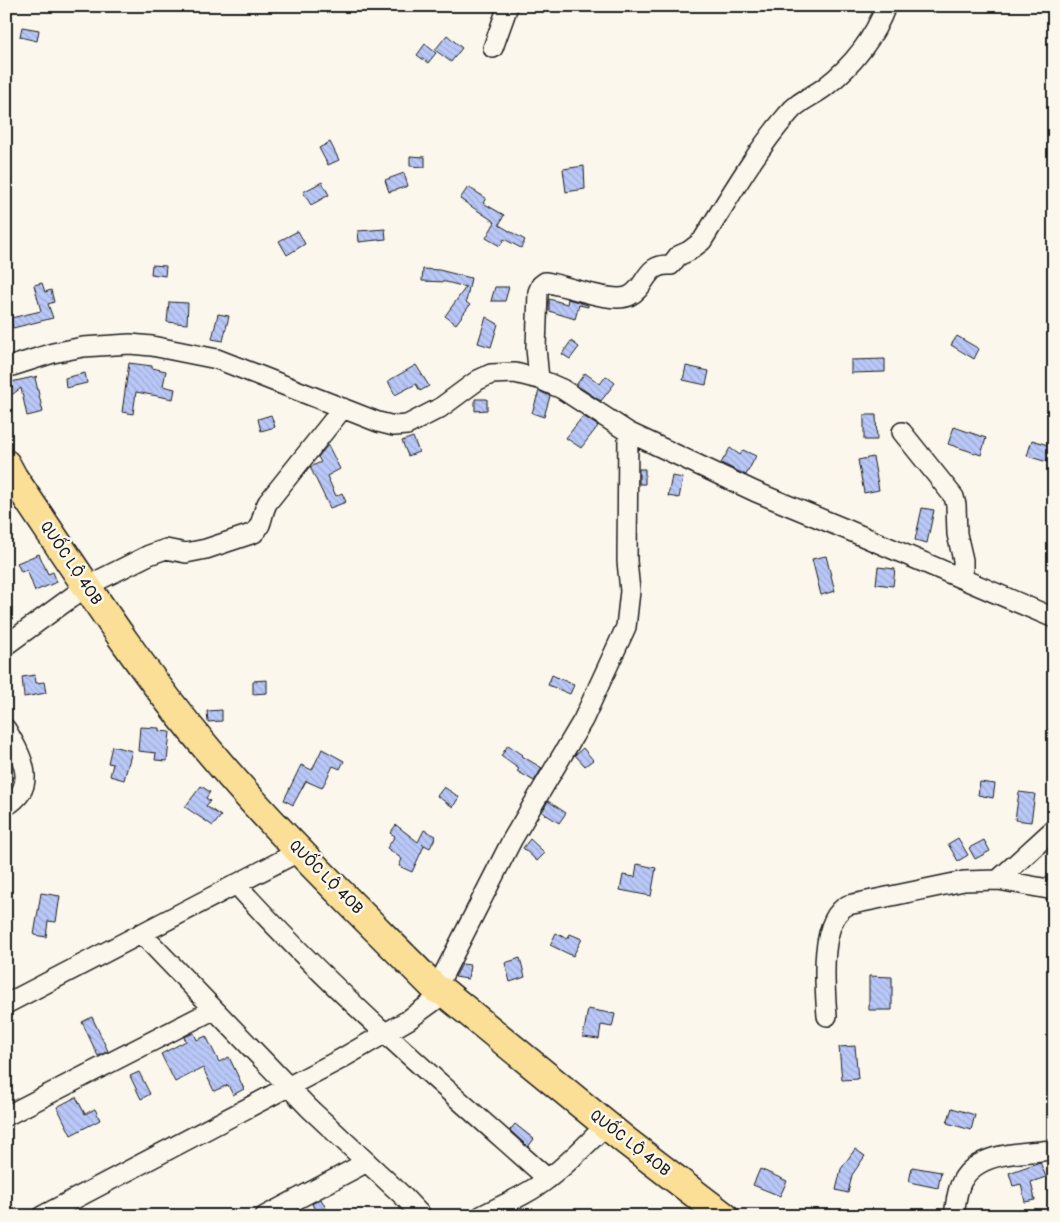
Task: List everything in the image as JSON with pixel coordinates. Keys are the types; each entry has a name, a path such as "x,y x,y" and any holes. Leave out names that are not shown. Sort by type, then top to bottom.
{"highway":[{"name":"QUỐC LỘ 40B","path":"6,464 144,670 209,751 300,851 441,991 606,1125 724,1216"}],"street":[{"path":"493,48 508,6"},
{"path":"539,379 536,348 538,292 541,285 545,282 612,297 629,296 639,288 650,272 664,264 671,265 678,256 695,247 702,241 742,177 788,114 803,99 826,86 860,53 882,18 886,6"},
{"path":"6,368 82,347 130,344 152,346 218,359 378,422 394,426 407,424 440,408 478,380 490,374 515,373 539,379 562,389 628,432 756,492 1054,618"},
{"path":"6,645 87,586 149,555 166,550 186,552 206,549 254,532 260,528 264,508 268,502 343,408"},
{"path":"42,1216 289,1087 385,1034 408,1020 441,991 512,840 583,720 626,627 630,607 627,561 628,432"},
{"path":"902,432 954,497 957,534 963,560 963,579"},
{"path":"6,729 18,750 24,766 26,780 21,794 6,806"},
{"path":"998,880 1054,829"},
{"path":"6,1004 300,851"},
{"path":"827,1016 825,976 828,944 833,923 842,908 848,905 964,881 998,880 1054,890"},
{"path":"236,884 270,922 385,1034 548,1179"},
{"path":"141,933 309,1108 422,1216"},
{"path":"6,1116 213,1010"},
{"path":"481,1216 548,1179 576,1155 606,1125"},
{"path":"954,1216 961,1182 976,1164 1016,1154 1053,1149"},
{"path":"265,1216 367,1162"}],"building":[{"path":"22,27 39,30 37,41 20,37"},
{"path":"447,35 462,48 451,62 435,50"},
{"path":"425,44 436,53 428,63 417,55"},
{"path":"330,142 339,160 328,165 319,148"},
{"path":"410,156 425,157 425,167 410,166"},
{"path":"584,166 585,189 566,192 563,169"},
{"path":"404,173 408,186 389,192 385,180"},
{"path":"322,182 329,195 311,205 303,192"},
{"path":"468,187 486,198 483,203 504,215 499,225 525,240 521,248 504,239 500,246 486,238 495,222 460,199"},
{"path":"385,229 386,239 359,242 358,231"},
{"path":"298,231 305,244 287,255 279,241"},
{"path":"152,265 166,266 165,276 151,274"},
{"path":"423,269 439,270 471,278 466,302 470,305 456,324 445,316 466,287 446,282 422,281"},
{"path":"42,283 45,292 51,290 54,302 48,304 53,318 13,328 11,318 41,311 34,285"},
{"path":"495,287 509,287 505,301 491,301"},
{"path":"549,299 567,304 568,299 588,305 588,307 579,305 575,319 549,311"},
{"path":"169,302 188,303 187,324 167,322"},
{"path":"218,314 229,316 223,341 212,339"},
{"path":"486,317 498,324 491,347 478,343"},
{"path":"957,336 979,349 974,359 951,345"},
{"path":"571,341 579,347 570,359 562,354"},
{"path":"885,359 885,372 851,373 851,360"},
{"path":"129,363 152,366 152,368 166,371 163,386 175,389 173,399 136,392 133,414 122,412"},
{"path":"416,365 429,386 420,391 416,384 395,395 388,381"},
{"path":"686,366 709,371 706,385 683,380"},
{"path":"85,373 87,383 66,388 65,378"},
{"path":"585,373 600,384 606,376 615,383 601,401 576,385"},
{"path":"38,376 35,378 43,412 27,416 21,388 6,399 6,386 11,382"},
{"path":"539,391 550,396 544,417 532,413"},
{"path":"475,399 487,399 487,410 475,411"},
{"path":"271,415 275,427 261,431 258,419"},
{"path":"864,415 876,415 877,440 864,440"},
{"path":"583,416 598,426 581,448 566,438"},
{"path":"954,427 986,438 981,455 948,444"},
{"path":"413,437 419,452 408,456 402,441"},
{"path":"1032,440 1054,447 1054,464 1027,456"},
{"path":"328,445 340,469 327,476 336,496 342,493 346,502 330,508 310,467 321,462 318,457"},
{"path":"730,448 740,455 743,450 756,456 746,475 721,463"},
{"path":"873,457 879,490 864,493 858,460"},
{"path":"639,469 645,469 645,484 639,484"},
{"path":"672,476 683,478 679,498 668,496"},
{"path":"922,508 934,510 927,543 915,540"},
{"path":"39,554 48,574 53,572 57,582 35,591 27,570 21,572 17,563"},
{"path":"826,556 835,591 821,595 812,559"},
{"path":"878,567 895,569 893,586 876,584"},
{"path":"35,675 36,683 44,682 46,693 24,697 22,677"},
{"path":"552,675 574,685 570,694 548,685"},
{"path":"267,680 267,693 253,694 253,681"},
{"path":"222,710 222,721 208,722 207,711"},
{"path":"140,727 159,728 159,731 170,732 167,761 155,760 156,753 138,751"},
{"path":"508,745 542,768 534,781 517,771 519,769 501,756"},
{"path":"112,746 132,751 124,780 110,776 113,764 108,763"},
{"path":"583,748 593,760 585,766 575,755"},
{"path":"322,749 344,761 340,769 333,766 322,788 306,781 293,805 284,800 301,765 312,770"},
{"path":"980,782 995,784 993,798 978,795"},
{"path":"201,786 210,792 206,798 210,801 206,806 221,816 213,826 185,807"},
{"path":"444,787 459,797 453,807 437,796"},
{"path":"1019,792 1035,794 1031,822 1015,820"},
{"path":"548,801 566,813 559,823 542,812"},
{"path":"396,825 418,842 424,830 436,836 430,848 422,844 424,846 412,872 399,866 402,859 387,848 395,836 390,833"},
{"path":"958,838 968,855 958,861 948,844"},
{"path":"530,839 545,853 537,861 523,848"},
{"path":"984,840 990,851 975,859 969,848"},
{"path":"637,864 656,868 651,896 620,890 623,875 635,877"},
{"path":"41,893 60,896 56,922 48,921 46,937 34,935"},
{"path":"556,933 567,939 570,934 582,939 573,956 550,945"},
{"path":"520,958 525,977 510,982 505,963"},
{"path":"462,964 470,965 468,979 455,977"},
{"path":"869,976 892,977 892,1010 869,1010"},
{"path":"588,1009 615,1014 612,1027 601,1025 599,1039 583,1037"},
{"path":"92,1017 108,1051 98,1056 82,1022"},
{"path":"194,1033 197,1040 206,1036 219,1062 229,1057 244,1089 233,1095 228,1085 214,1091 203,1068 175,1082 161,1054 186,1041 184,1037"},
{"path":"855,1046 858,1079 842,1080 839,1047"},
{"path":"139,1072 150,1094 141,1099 130,1076"},
{"path":"76,1097 85,1114 95,1109 100,1120 71,1135 57,1107"},
{"path":"952,1108 975,1115 971,1130 947,1123"},
{"path":"515,1124 534,1139 528,1147 510,1130"},
{"path":"855,1149 865,1156 852,1175 848,1193 836,1190 841,1169"},
{"path":"1040,1162 1046,1177 1031,1182 1035,1200 1025,1202 1021,1184 1013,1186 1009,1173"},
{"path":"912,1167 941,1172 938,1188 909,1182"},
{"path":"760,1169 787,1181 780,1196 753,1185"},
{"path":"321,1199 330,1216 318,1216 312,1204"}]}
